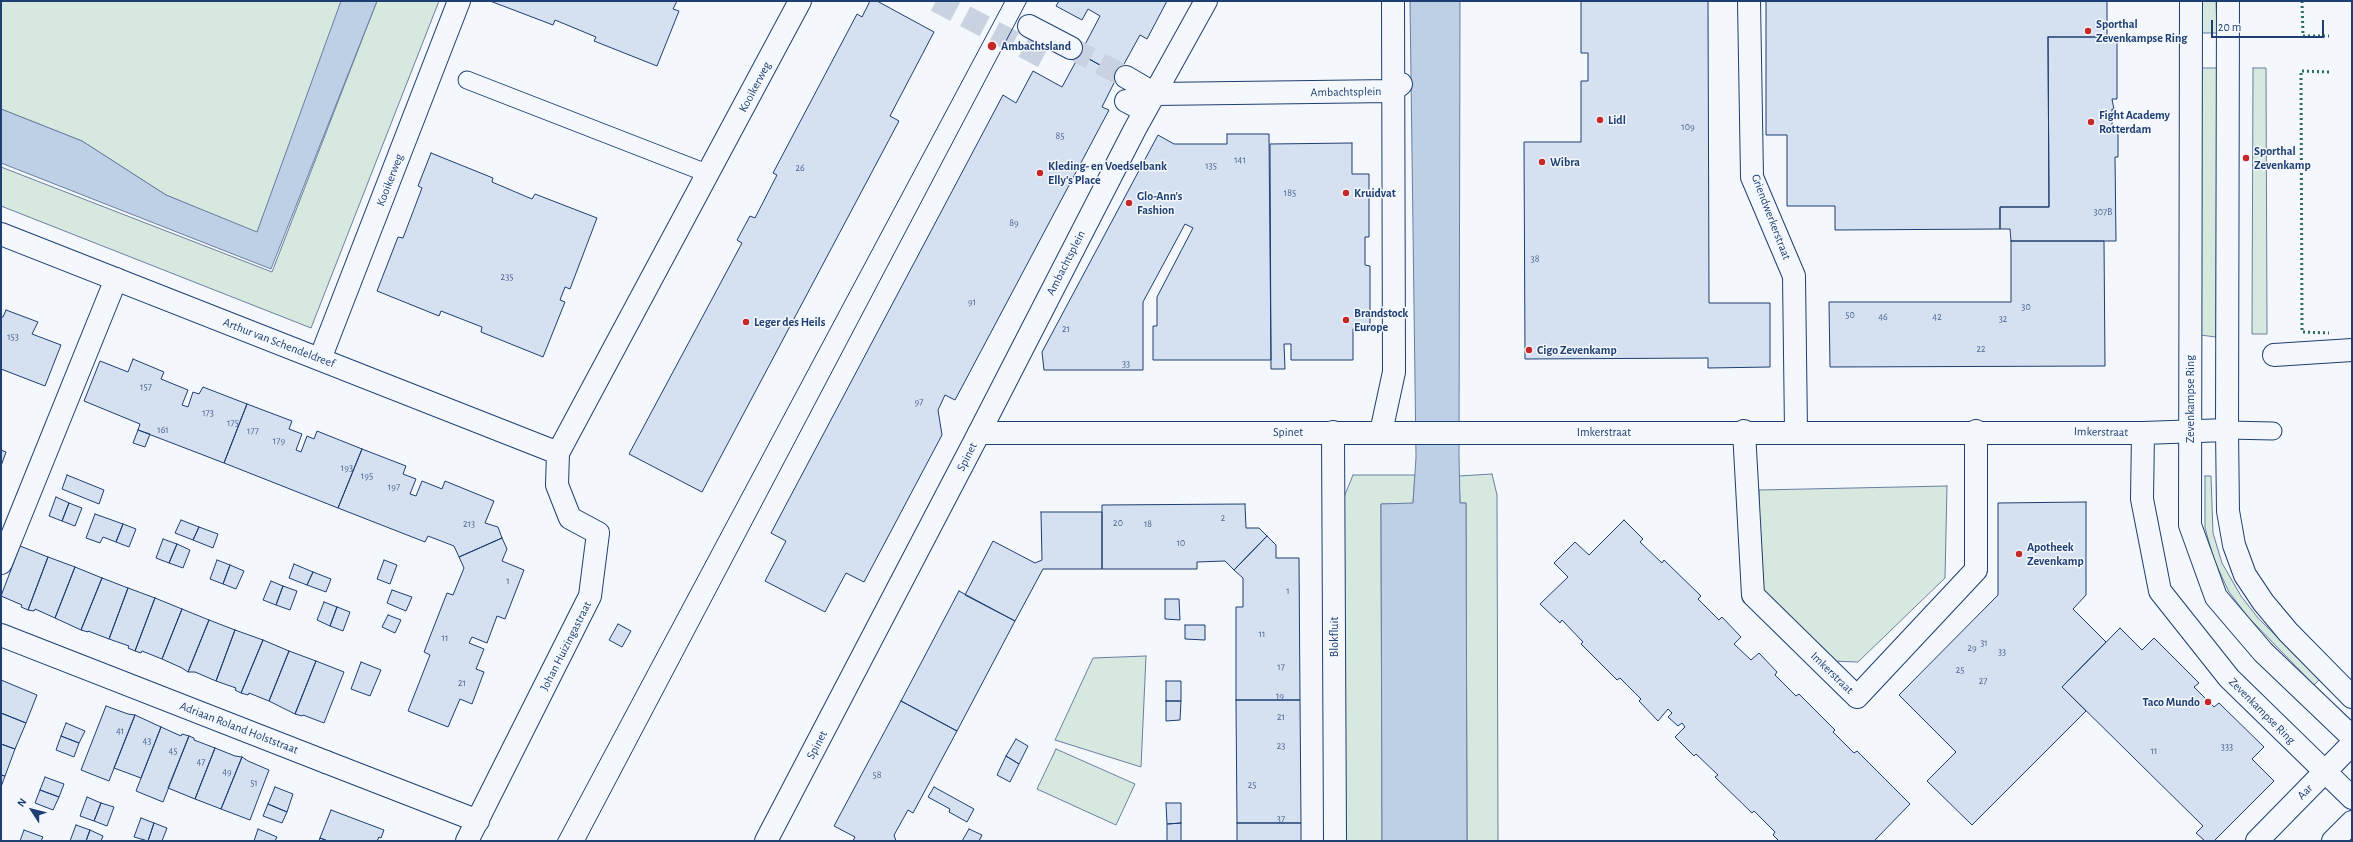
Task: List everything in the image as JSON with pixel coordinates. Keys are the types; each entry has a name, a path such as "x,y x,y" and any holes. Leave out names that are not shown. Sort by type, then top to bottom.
{"street":[{"name":"Kooikerweg","path":"320,359 459,1"},
{"name":"Kooikerweg","path":"558,453 710,174 800,1"},
{"name":"Ambachtsplein","path":"980,433 1142,102 1206,1"},
{"name":"Ambachtsplein","path":"1381,432 1394,372 1392,129 1396,88 1393,1"},
{"name":"Griendwerkerstraat","path":"1749,1 1752,177 1794,276 1796,431"},
{"name":"Zevenkampse Ring","path":"2191,1 2190,524 2216,597 2263,652 2352,736"},
{"path":"2228,1 2227,430 2228,511 2234,545 2245,575 2288,632 2352,696"},
{"path":"1029,26 1071,48"},
{"path":"1126,77 1142,102"},
{"name":"Ambachtsplein","path":"1142,102 1396,88"},
{"name":"Arthur van Schendeldreef","path":"1,234 558,453"},
{"path":"1,563 116,279"},
{"path":"2274,355 2352,350"},
{"name":"Imkerstraat","path":"1408,431 1976,431 2143,433 2227,430"},
{"name":"Spinet","path":"766,841 980,433 1408,431"},
{"name":"Imkerstraat","path":"1744,431 1753,595 1857,697 1976,570 1976,431"},
{"name":"Blokfluit","path":"1333,432 1335,841"},
{"name":"Zevenkampse Ring","path":"2143,433 2142,500 2160,591 2229,678 2352,798"},
{"name":"Johan Huizingastraat","path":"467,841 590,596 598,532 570,518 557,485 558,453"},
{"name":"Adriaan Roland Holststraat","path":"1,635 478,821"},
{"name":"Aar","path":"2257,841 2352,744"},
{"path":"2333,841 2352,822"}],"lane":[{"path":"467,80 710,174"},
{"path":"2227,430 2273,431"}],"shaded area":[{"path":"1,1 342,1 257,233 166,195 82,141 1,109"},
{"path":"377,1 439,1 311,328 1,206 1,167 272,272"},
{"path":"2199,1 2216,1 2217,33 2199,33"},
{"path":"2200,68 2217,68 2216,337 2200,335"},
{"path":"2253,68 2266,68 2267,334 2252,334"},
{"path":"1492,474 1497,495 1498,841 1467,841 1466,503 1460,503 1459,476"},
{"path":"1353,475 1415,475 1413,504 1381,504 1382,841 1345,841 1344,497"},
{"path":"2205,476 2211,476 2213,533 2222,563 2241,596 2258,618 2320,679 2314,685 2248,617 2229,592 2214,560 2205,528"},
{"path":"1947,486 1945,578 1858,662 1830,661 1758,588 1759,490"},
{"path":"1146,656 1141,767 1055,740 1093,658"},
{"path":"1056,749 1135,784 1116,825 1037,789"}],"water":[{"path":"341,1 377,1 271,269 1,163 1,109 82,141 166,195 257,232"},
{"path":"1410,1 1460,1 1459,456 1460,503 1466,503 1467,841 1382,841 1381,504 1413,503 1416,457"}],"building":[{"path":"490,1 677,1 673,9 679,11 657,66 594,41 596,37 555,20 553,25"},
{"name":"Leger des Heils","path":"870,1 877,1 934,32 890,116 899,121 702,492 629,454 742,243 737,240 750,216 755,218 777,175 773,173 857,14 862,17"},
{"path":"1059,1 1167,1 1147,39 1140,35 1118,75 1080,54 1100,16 1088,9 1082,20 1056,6"},
{"path":"1581,1 1708,1 1709,303 1770,303 1770,367 1708,368 1708,358 1525,359 1524,142 1581,142 1581,81 1588,81 1588,53 1581,53"},
{"path":"1766,1 2107,1 2107,37 2048,37 2049,207 2000,207 2000,229 1835,230 1835,206 1787,206 1787,135 1766,135"},
{"path":"2048,37 2117,37 2117,99 2112,99 2114,110 2112,109 2112,125 2118,126 2118,157 2115,157 2116,241 2011,241 2010,229 2000,229 2000,207 2049,207"},
{"path":"1080,54 1118,75 1102,107 1109,110 955,400 945,395 938,410 942,435 864,582 846,573 825,612 765,581 786,541 771,533 1003,95 1016,103 1033,71 1062,87"},
{"path":"1227,134 1269,134 1271,360 1153,360 1153,326 1157,326 1157,297 1193,228 1185,224 1143,302 1143,370 1044,370 1042,352 1158,135 1174,144 1227,144"},
{"path":"1352,143 1352,174 1369,174 1369,237 1365,237 1365,265 1370,266 1370,329 1353,329 1353,360 1291,360 1291,344 1284,344 1285,369 1271,369 1270,144"},
{"path":"431,153 493,178 492,182 532,199 535,194 597,218 570,289 565,287 560,300 565,302 543,357 481,332 482,327 441,311 439,316 377,291 398,237 403,238 422,188 418,186"},
{"path":"2011,241 2104,241 2105,366 1830,367 1829,302 2011,302"},
{"path":"6,310 38,322 32,334 61,345 45,386 1,369 1,317 3,317"},
{"path":"133,359 164,372 161,379 188,390 182,405 188,407 193,392 199,394 203,387 247,404 224,463 138,430 140,424 84,401 100,361 128,372"},
{"path":"247,404 292,421 289,429 302,434 296,450 301,452 307,436 314,439 317,431 362,449 338,508 224,463"},
{"path":"138,430 150,434 145,447 133,443"},
{"path":"362,449 406,466 403,474 416,479 410,494 416,496 422,481 442,489 445,481 494,501 485,523 498,527 502,538 459,557 454,546 428,536 425,542 338,508"},
{"path":"1,450 6,452 1,466"},
{"path":"67,475 104,490 99,504 62,489"},
{"path":"56,497 69,503 62,521 49,516"},
{"path":"2086,502 2086,595 2073,609 2106,642 2062,687 2086,711 1972,825 1927,781 1956,752 1899,695 1998,595 1998,503"},
{"path":"69,503 82,508 75,526 62,521"},
{"path":"1245,504 1246,528 1259,528 1267,536 1234,570 1225,561 1197,562 1197,569 1102,569 1102,505"},
{"path":"1041,512 1102,512 1102,569 1043,569 1015,621 965,595 993,541 1035,563 1042,560"},
{"path":"95,514 123,524 116,542 103,537 100,543 86,538"},
{"path":"181,520 199,527 193,540 175,533"},
{"path":"1624,520 1643,539 1640,542 1662,563 1664,560 1701,596 1698,599 1719,620 1722,617 1741,637 1734,644 1751,660 1759,653 1777,672 1775,675 1796,696 1799,694 1835,730 1833,732 1854,753 1857,751 1910,804 1875,840 1877,841 1779,841 1773,835 1775,832 1754,811 1752,813 1715,777 1718,775 1696,754 1694,756 1675,737 1685,727 1682,723 1678,726 1668,717 1672,713 1668,709 1658,721 1639,701 1641,699 1620,678 1617,680 1581,644 1583,642 1562,620 1560,623 1540,604 1568,577 1554,563 1575,542 1589,555"},
{"path":"123,524 136,529 129,547 116,542"},
{"path":"199,527 218,534 213,548 193,540"},
{"path":"1267,536 1276,545 1276,558 1299,558 1300,700 1236,700 1236,607 1243,607 1243,578 1234,570"},
{"path":"502,538 507,549 502,561 524,570 505,619 497,616 487,643 472,637 469,643 484,649 476,669 484,672 472,704 460,699 448,727 408,711 430,655 424,652 447,593 453,595 464,568 459,557"},
{"path":"163,539 177,544 169,563 156,558"},
{"path":"177,544 190,550 183,568 169,563"},
{"path":"20,546 48,557 28,610 21,607 22,605 1,596"},
{"path":"48,557 75,567 55,618 35,609 34,611 28,610"},
{"path":"217,560 230,565 223,584 210,579"},
{"path":"384,560 397,565 390,584 377,579"},
{"path":"294,564 313,572 307,585 289,578"},
{"path":"230,565 244,571 236,589 223,584"},
{"path":"75,567 102,578 81,630 55,618"},
{"path":"313,572 331,579 326,592 307,585"},
{"path":"102,578 128,588 109,639 81,630"},
{"path":"271,581 283,586 276,605 263,600"},
{"path":"283,586 297,591 290,610 276,605"},
{"path":"128,588 155,598 135,651 128,648 129,646 109,639"},
{"path":"392,590 412,597 406,611 387,603"},
{"path":"959,591 1015,621 957,731 901,701"},
{"path":"155,598 182,609 162,659 142,651 141,653 135,651"},
{"path":"1165,599 1179,599 1180,620 1165,619"},
{"path":"324,602 337,607 330,626 317,620"},
{"path":"337,607 350,612 343,631 330,626"},
{"path":"182,609 209,620 188,672 162,659"},
{"path":"388,615 401,620 395,633 382,627"},
{"path":"209,620 235,630 216,681 195,672 188,672"},
{"path":"618,624 631,631 622,647 609,640"},
{"path":"1185,625 1205,625 1205,640 1185,639"},
{"path":"2120,628 2142,650 2154,638 2199,683 2194,687 2214,707 2219,703 2264,747 2252,759 2274,781 2214,841 2205,841 2196,833 2203,826 2062,687"},
{"path":"235,630 263,640 241,693 235,690 236,688 216,681"},
{"path":"263,640 289,651 269,701 249,693 248,695 241,693"},
{"path":"289,651 316,661 295,714 269,701"},
{"path":"316,661 344,672 324,723 303,715 295,714"},
{"path":"361,662 381,670 370,696 351,689"},
{"path":"1,680 37,695 26,723 1,713"},
{"path":"1166,681 1181,681 1181,701 1166,701"},
{"path":"1236,700 1300,700 1301,823 1237,823"},
{"path":"901,701 957,731 913,813 908,810 894,835 896,841 853,841 855,837 834,826"},
{"path":"1166,701 1181,701 1180,720 1166,721"},
{"path":"106,706 135,715 109,781 81,770"},
{"path":"1,713 26,723 15,749 1,744"},
{"path":"135,715 161,727 141,778 114,768"},
{"path":"66,723 85,731 79,743 61,736"},
{"path":"161,727 181,736 182,734 189,736 163,802 136,791"},
{"path":"61,736 79,743 74,757 56,750"},
{"path":"189,736 194,738 194,740 215,748 195,799 168,788"},
{"path":"1016,739 1028,746 1019,764 1006,756"},
{"path":"1,744 15,749 5,776 1,775"},
{"path":"215,748 235,756 242,757 221,809 195,799"},
{"path":"1006,756 1019,764 1010,782 997,775"},
{"path":"242,757 269,770 250,820 221,809"},
{"path":"1,775 5,776 1,787"},
{"path":"45,777 64,784 59,797 40,790"},
{"path":"275,787 293,794 287,812 268,804"},
{"path":"934,787 974,809 967,822 949,812 950,809 928,797"},
{"path":"40,790 59,797 53,810 35,803"},
{"path":"87,797 101,803 94,821 80,816"},
{"path":"101,803 114,807 107,826 94,821"},
{"path":"1166,803 1181,803 1181,823 1167,824"},
{"path":"268,804 287,812 282,823 263,816"},
{"path":"331,810 384,830 381,838 379,837 377,841 328,841 320,838"},
{"path":"141,818 154,823 148,841 134,837"},
{"path":"154,823 167,828 162,841 148,841"},
{"path":"1181,823 1181,841 1167,841 1167,824"},
{"path":"1237,823 1301,823 1301,841 1237,841"},
{"path":"76,825 90,830 86,841 70,841"},
{"path":"258,829 277,837 275,841 254,841"},
{"path":"969,829 982,835 979,841 962,841"},
{"path":"24,830 43,837 41,841 20,841"},
{"path":"90,830 103,836 101,841 86,841"},
{"path":"320,838 328,841 319,841"}],"tunnel":[{"path":"936,1 1052,62"},
{"path":"1071,48 1126,77"}],"tram line":[{"path":"557,841 1005,1"},
{"path":"585,841 1027,1"}],"hedge":[{"path":"2302,1 2303,36 2329,36"},
{"path":"2329,72 2301,71 2302,332 2329,333"}],"place":[{"name":"Sporthal Zevenkampse Ring","path":"2088,31"},
{"name":"Ambachtsland","path":"992,46"},
{"name":"Lidl","path":"1600,120"},
{"name":"Fight Academy Rotterdam","path":"2091,122"},
{"name":"Sporthal Zevenkamp","path":"2246,158"},
{"name":"Wibra","path":"1542,162"},
{"name":"Kleding- en Voedselbank Elly's Place","path":"1040,173"},
{"name":"Kruidvat","path":"1346,193"},
{"name":"Glo-Ann's Fashion","path":"1129,203"},
{"name":"Brandstock Europe","path":"1346,320"},
{"name":"Leger des Heils","path":"746,322"},
{"name":"Cigo Zevenkamp","path":"1529,350"},
{"name":"Apotheek Zevenkamp","path":"2019,554"},
{"name":"Taco Mundo","path":"2208,702"}]}
